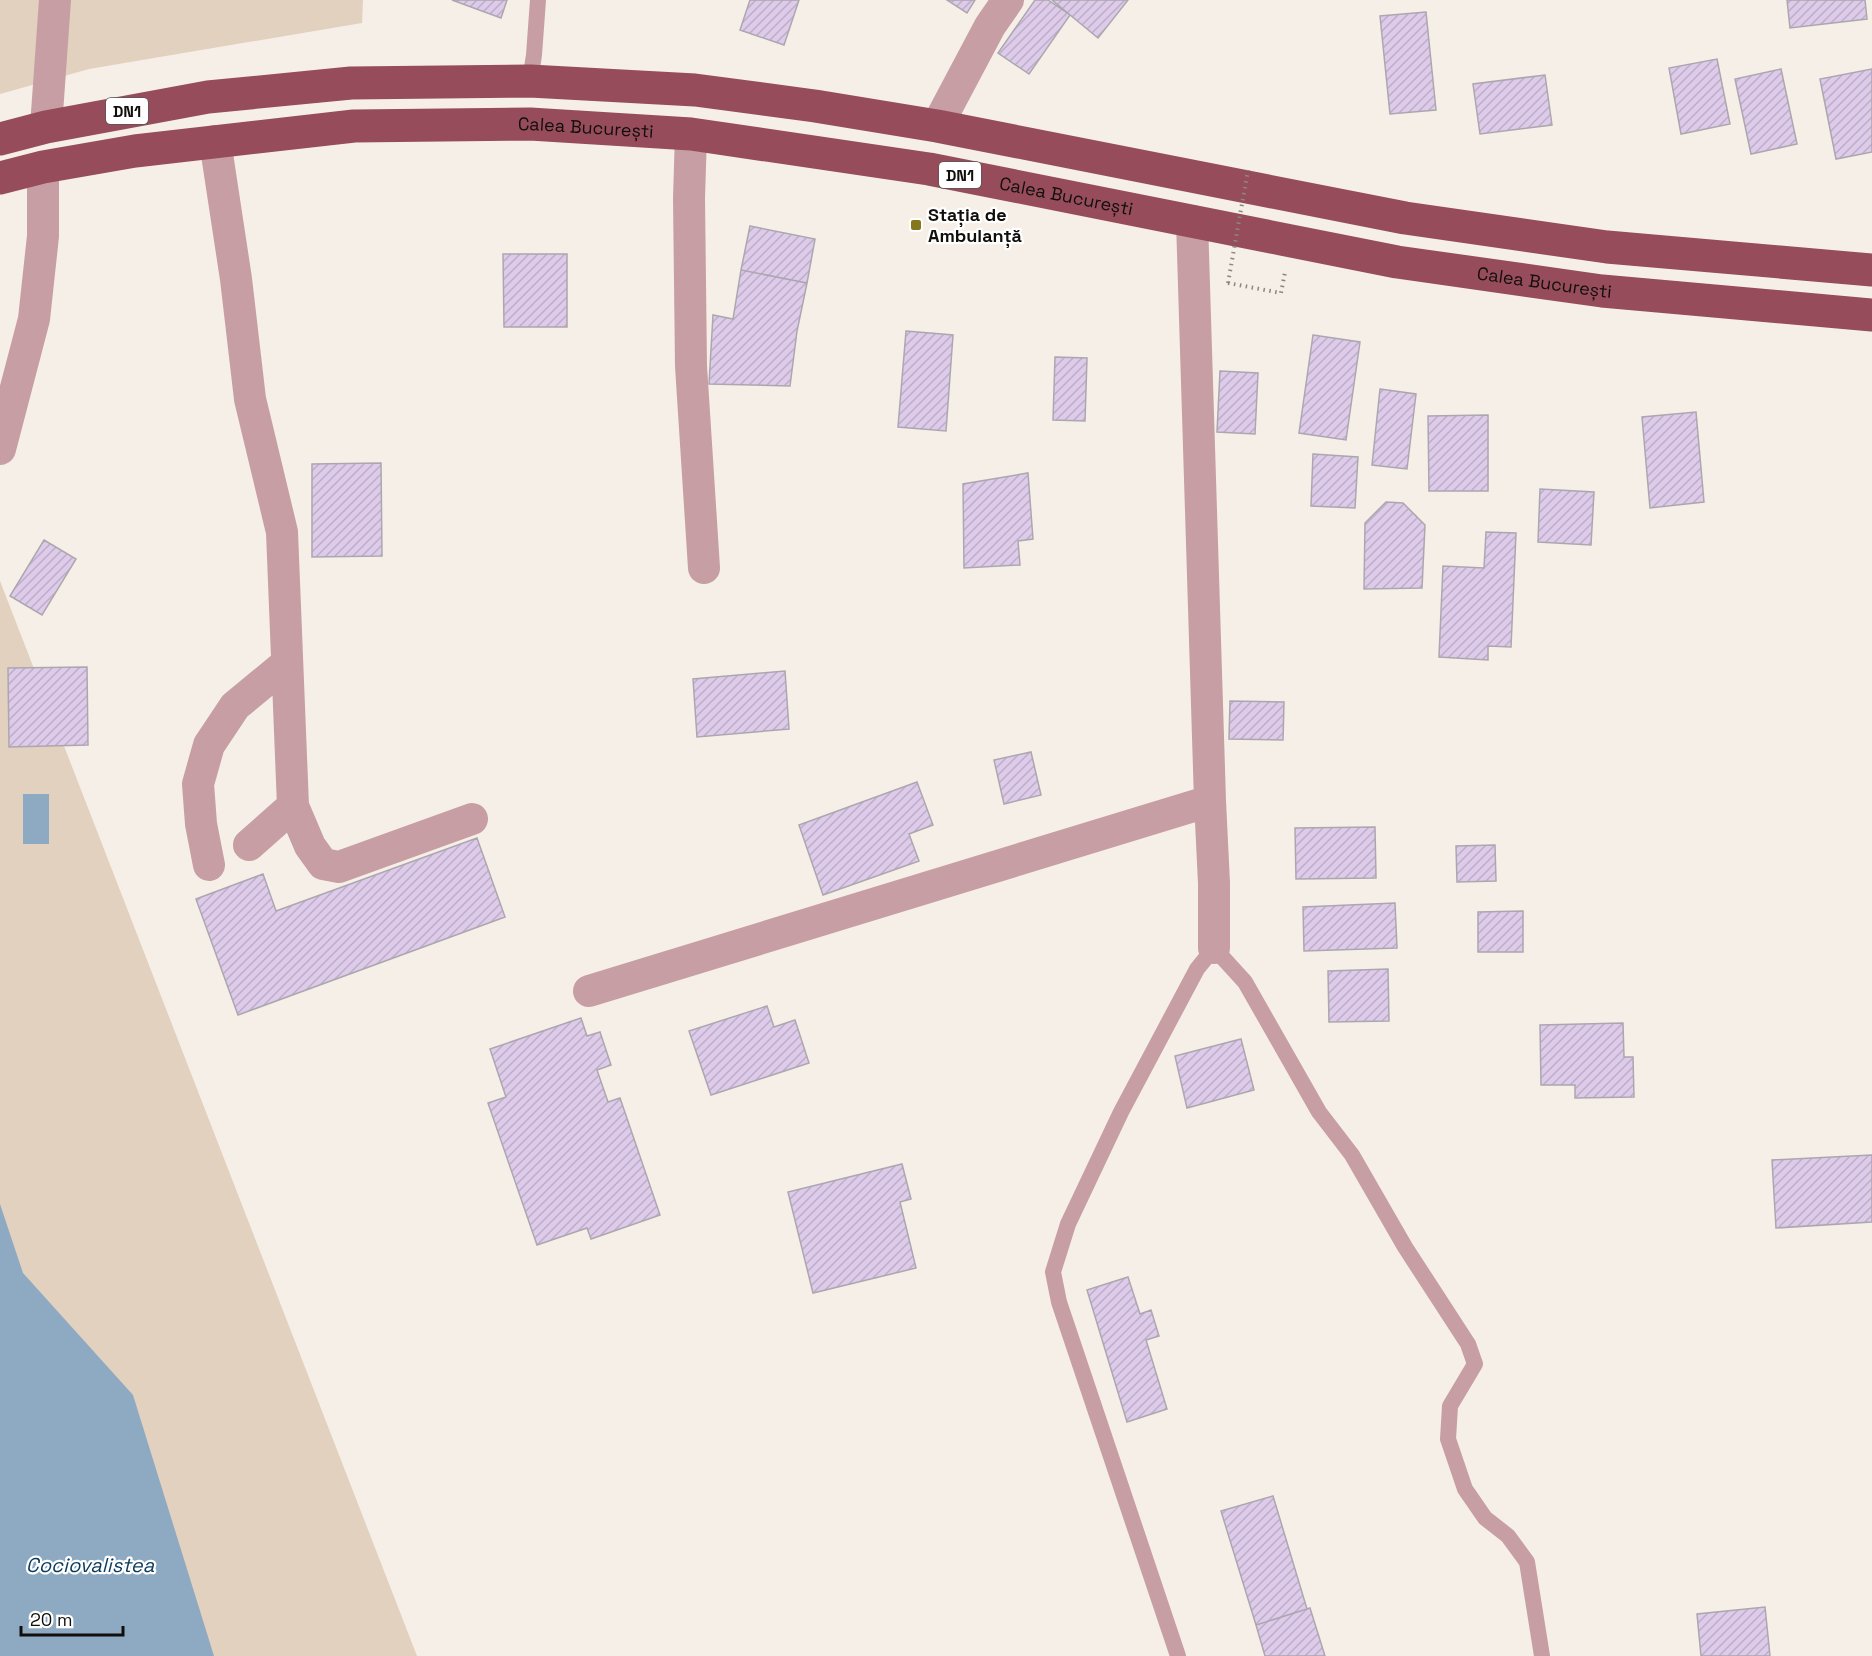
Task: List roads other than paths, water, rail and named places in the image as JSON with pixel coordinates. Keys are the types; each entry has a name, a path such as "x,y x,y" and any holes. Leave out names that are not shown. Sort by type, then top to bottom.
{"highway":[{"name":"DN1","path":"0,139 46,127 127,111 219,96 351,83 530,81 695,90 815,106 937,126 1405,218 1607,247 1872,270"},
{"name":"Calea București","path":"43,167 215,141 354,126 531,124 691,134 929,169 1397,262 1602,291 1872,315"},
{"name":"DN1","path":"0,178 43,167"}],"street":[{"path":"46,127 55,0"},
{"path":"937,126 990,26 1008,0"},
{"path":"691,134 689,198 691,366 704,568"},
{"path":"215,141 236,279 250,399 282,532 293,806 310,846 323,864 339,867 472,819"},
{"path":"0,449 34,319 43,236 43,167"},
{"path":"1192,221 1214,883 1214,948"},
{"path":"209,865 201,824 198,784 209,745 235,706 286,664"},
{"path":"589,991 1210,801"},
{"path":"249,845 293,806"}],"lane":[{"path":"530,81 538,0"},
{"path":"1178,1656 1059,1302 1053,1272 1068,1224 1121,1112 1197,969 1214,948 1245,982 1319,1112 1352,1155 1405,1247 1468,1344 1475,1364 1450,1406 1448,1439 1465,1489 1485,1518 1508,1536 1527,1562 1542,1656"}],"water":[{"path":"23,794 49,794 49,844 23,844"},
{"name":"Cociovalistea","path":"0,1204 23,1273 133,1395 214,1656 0,1656"}],"place":[{"name":"Stația de Ambulanță","path":"916,225"}]}
